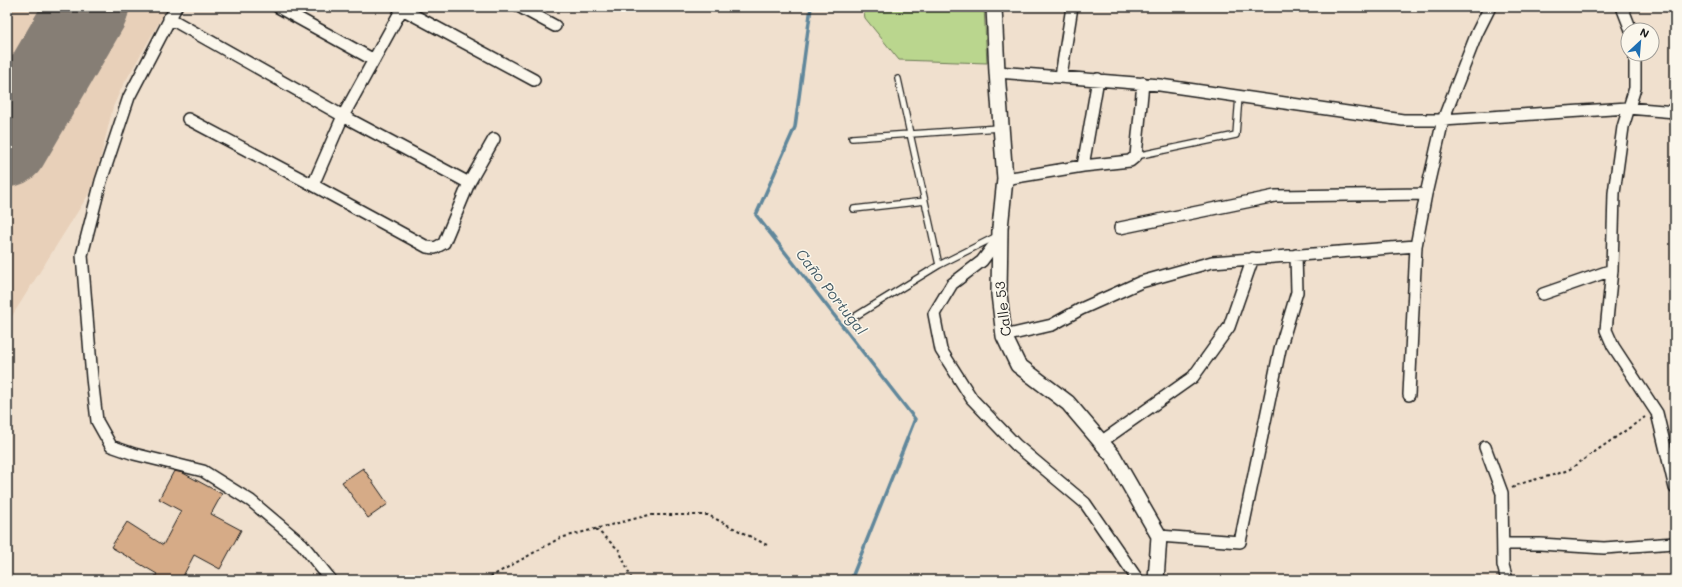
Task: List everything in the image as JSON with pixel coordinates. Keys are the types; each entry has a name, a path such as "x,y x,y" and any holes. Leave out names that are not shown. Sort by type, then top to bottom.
{"street":[{"path":"176,7 129,97 101,182 82,255 97,421 111,446 134,454 203,471 251,501 302,544 331,580"},
{"path":"278,7 374,60"},
{"path":"520,7 555,26"},
{"name":"Calle 53","path":"994,7 1005,180 1000,236 999,294 1004,336 1018,365 1068,403 1113,456 1159,536"},
{"path":"1061,76 1072,7"},
{"path":"1409,395 1416,246 1426,194 1443,120 1477,33 1490,7"},
{"path":"1622,7 1628,22"},
{"path":"313,185 343,116 403,8 534,80"},
{"path":"169,18 343,116 469,183"},
{"path":"1635,62 1635,88 1623,127 1614,193 1612,270 1606,330 1613,346 1657,413 1675,488"},
{"path":"997,72 1143,83 1403,120 1443,120 1628,108 1675,112"},
{"path":"1083,166 1098,79"},
{"path":"1005,180 1083,166 1130,161 1136,156 1143,83"},
{"path":"188,119 427,247 435,248 444,243 469,183 494,139"},
{"path":"1120,228 1275,196 1426,194"},
{"path":"1000,236 982,261 952,284 934,314 941,350 972,399 1016,445 1086,503 1135,579"},
{"path":"1004,336 1052,325 1081,309 1141,282 1212,262 1416,246"},
{"path":"1156,580 1159,536 1240,542 1280,349 1297,292 1296,255"},
{"path":"1101,442 1193,377 1229,327 1253,258"},
{"path":"1544,294 1612,270"},
{"path":"1485,447 1502,493 1503,565 1507,580"},
{"path":"1503,544 1540,544 1604,548 1675,543"}],"lane":[{"path":"1666,7 1675,11"},
{"path":"898,79 939,265"},
{"path":"1136,156 1236,135 1239,96"},
{"path":"852,138 1002,127"},
{"path":"854,209 925,201"},
{"path":"856,316 939,265 1000,236"}],"path":[{"path":"1502,493 1520,484 1560,474 1570,469 1646,417 1657,413"},
{"path":"485,580 560,538 649,515 708,515 767,545"},
{"path":"596,528 619,550 632,580"}],"shaded area":[{"path":"7,7 168,7 121,89 113,107 99,164 90,192 7,324"}],"green space":[{"path":"863,7 984,7 987,63 899,60 865,18"}],"building":[{"path":"363,468 388,504 368,518 342,482"},
{"path":"174,471 183,473 222,494 211,514 241,530 220,569 194,555 181,580 153,580 157,574 111,547 127,522 163,545 181,511 159,499"}],"waterway":[{"name":"Caño Portugal","path":"811,7 795,127 756,215 915,419 851,580"}],"runway":[{"path":"7,146 88,7"}]}
